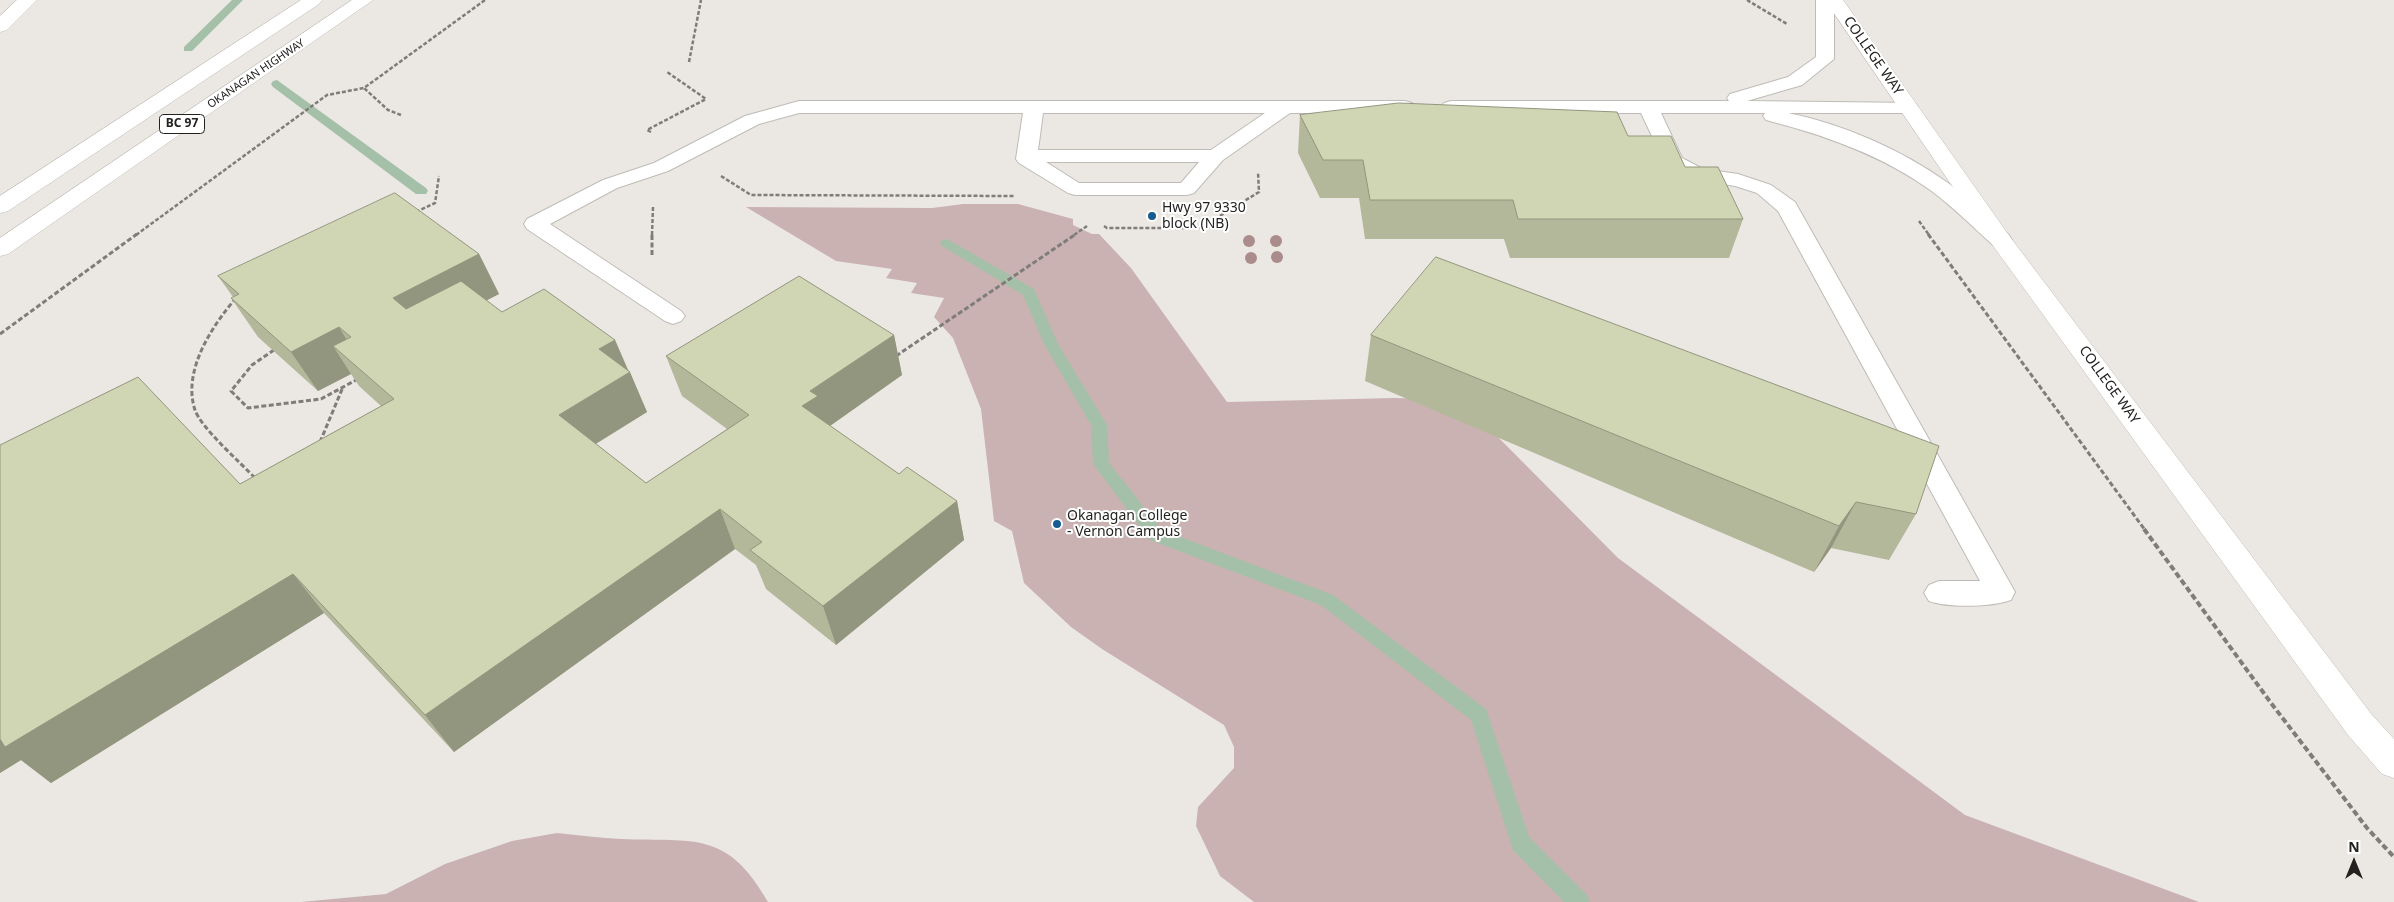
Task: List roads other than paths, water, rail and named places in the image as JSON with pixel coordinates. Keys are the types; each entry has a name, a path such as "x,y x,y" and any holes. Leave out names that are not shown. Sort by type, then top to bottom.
{"main road":[{"path":"0,26 28,0"},
{"name":"BC 97","path":"0,206 313,0"},
{"name":"OKANAGAN HIGHWAY","path":"0,248 364,0"},
{"name":"COLLEGE WAY","path":"1834,0 2002,242 2360,726 2394,763"}],"lane":[{"path":"1703,107 1795,81 1825,59 1825,0"},
{"path":"673,316 535,224 610,184 661,167 752,120 775,112 799,107 1908,107"},
{"path":"1034,107 1026,159 1075,189 1187,189 1216,156 1286,107"},
{"path":"1648,107 1672,162 1698,175 1738,180 1764,189 1787,207 2001,592 1939,593"},
{"path":"1703,107 1788,118 1864,146 1932,182 2002,242"},
{"path":"1027,156 1216,156"}],"waterway":[{"path":"188,49 238,0"},
{"path":"277,84 421,191"},
{"path":"947,243 1029,292 1051,344 1099,425 1101,464 1156,535 1327,600 1479,715 1520,843 1579,902"}],"place":[{"name":"Hwy 97 9330 block (NB)","path":"1152,216"},
{"name":"Okanagan College - Vernon Campus","path":"1057,524"}]}
